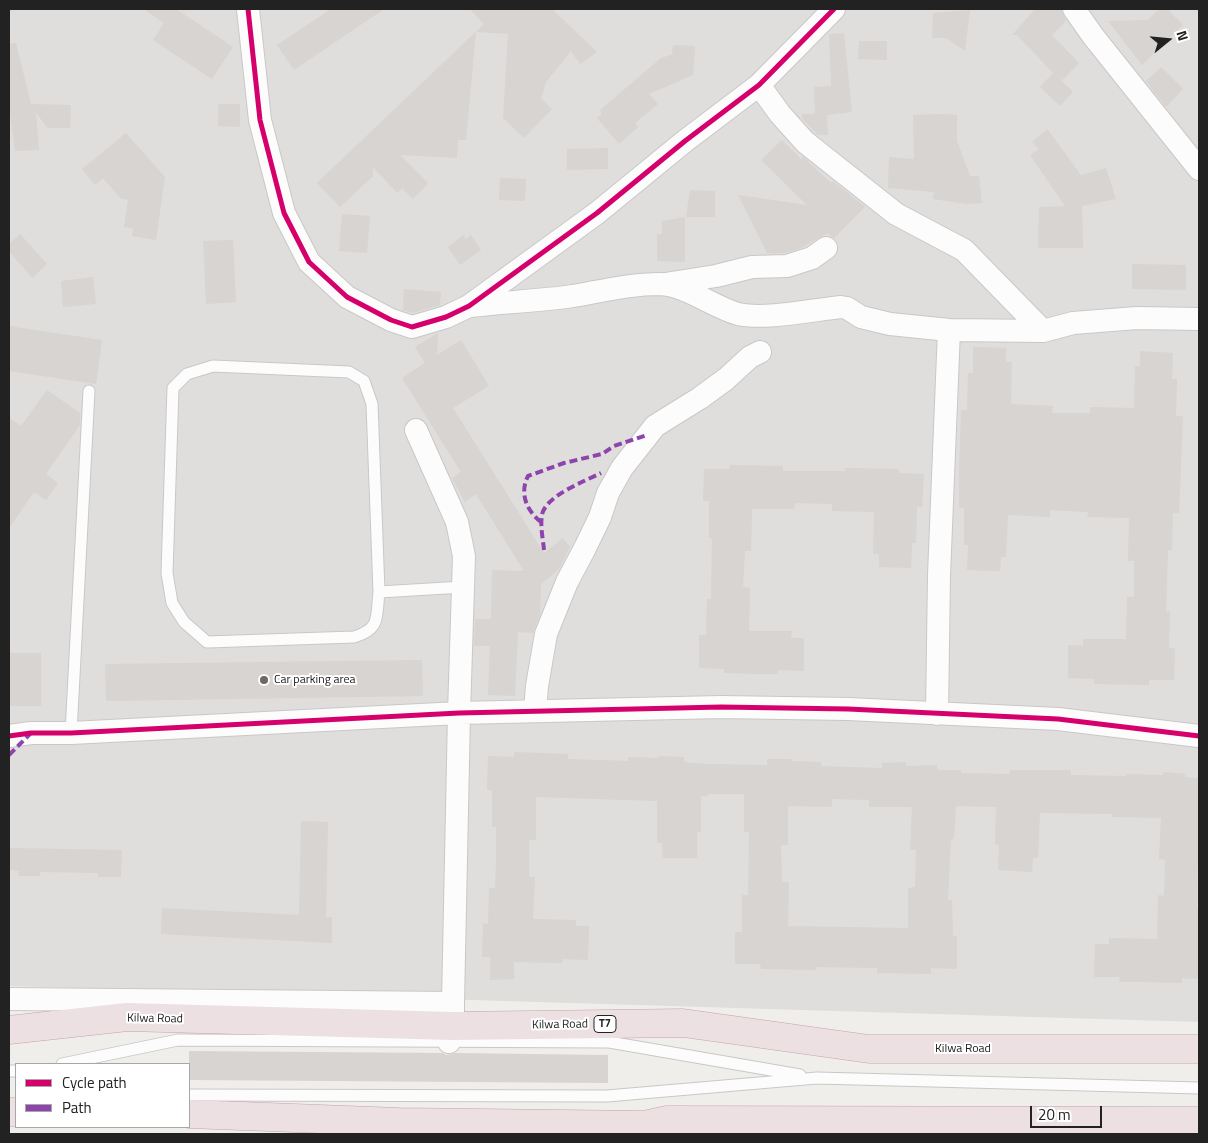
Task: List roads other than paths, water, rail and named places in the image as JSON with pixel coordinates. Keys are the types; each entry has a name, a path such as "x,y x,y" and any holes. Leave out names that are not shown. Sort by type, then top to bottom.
{"highway":[{"name":"Kilwa Road","path":"9,1030 127,1018 452,1024 683,1023 868,1049 1199,1049"},
{"path":"190,1114 398,1128 1199,1121"}],"street":[{"path":"248,9 260,120 284,213 309,262 347,297 391,320 412,327 446,317 469,306 598,213 758,84 834,9"},
{"path":"1074,9 1093,36 1199,169"},
{"path":"758,84 780,114 805,142 896,214 964,250 1043,331"},
{"path":"469,306 572,296 624,287 662,284 716,276 752,267 787,266 812,258 826,248"},
{"path":"662,284 679,289 739,314 766,316 841,307 847,308 861,317 890,324 949,330 1043,331 1073,323 1137,318 1199,319"},
{"path":"937,714 942,471 949,330"},
{"path":"535,711 538,679 546,634 567,582 622,468 655,426 700,398 760,352"},
{"path":"9,999 452,1024 464,556 456,522 416,430"},
{"path":"9,736 31,733 71,733 459,713 722,707 848,709 1058,720 1199,736"}],"lane":[{"path":"213,366 223,366 349,372 364,381 372,404 379,592 375,624 367,633 354,638 206,642 184,622 172,603 167,572 173,388 187,374 213,366"},
{"path":"71,733 88,391"},
{"path":"379,592 464,587"},
{"path":"67,1063 178,1040 452,1024 609,1042 817,1078"},
{"path":"190,1095 607,1096 817,1078 1199,1088"}],"place":[{"name":"Car parking area","path":"264,680"}]}
